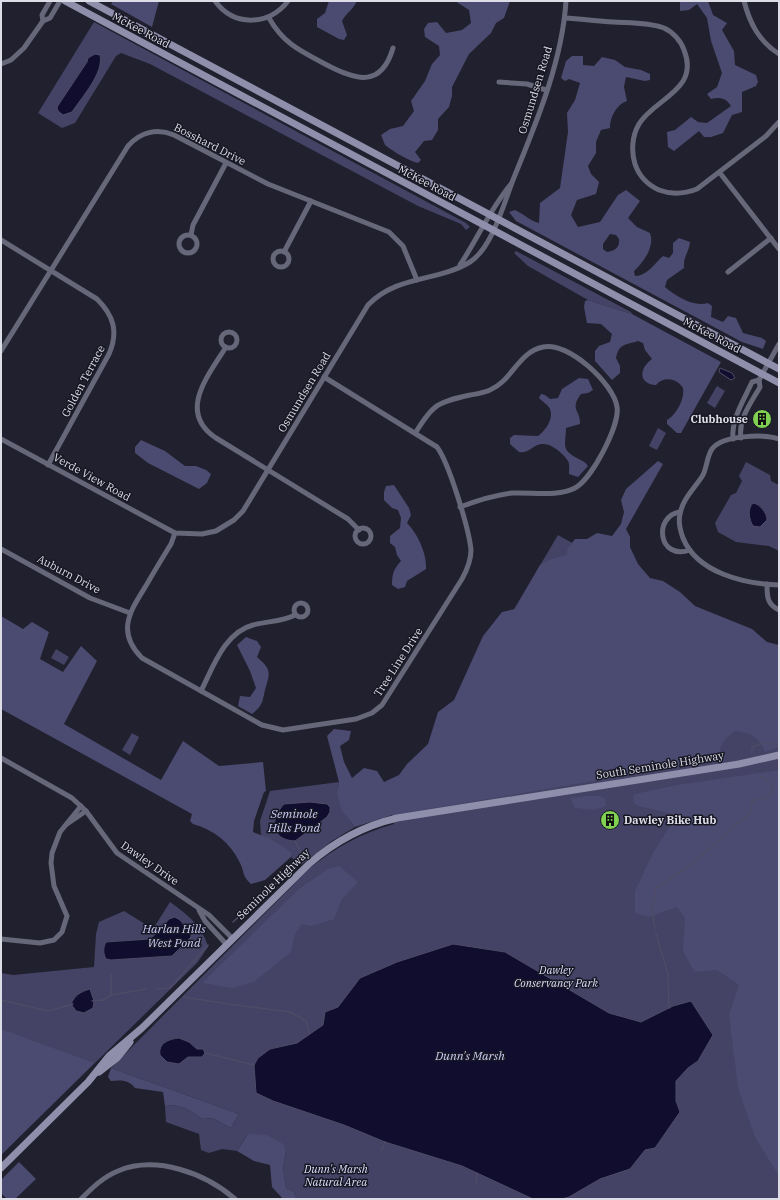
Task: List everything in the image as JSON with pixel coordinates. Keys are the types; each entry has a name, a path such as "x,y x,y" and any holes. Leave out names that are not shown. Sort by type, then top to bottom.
{"main road":[{"name":"McKee Road","path":"65,1 493,231 763,371 779,370"},
{"name":"McKee Road","path":"89,1 499,220 763,371 779,383"},
{"name":"South Seminole Highway","path":"544,794 732,765 779,755"},
{"name":"Seminole Highway","path":"1,1168 88,1082 117,1058 142,1028 321,853 335,843 369,825 396,818 544,794"}],"street":[{"path":"43,21 42,15 50,1"},
{"path":"1,64 11,60 24,48 43,21 50,18 60,1"},
{"path":"216,1 223,10 237,19 251,21 269,18 288,1"},
{"name":"Osmundsen Road","path":"175,533 202,534 226,526 243,510 368,305 378,295 389,288 448,272 473,259 499,220 528,147 562,38 566,1"},
{"path":"744,1 757,35 770,49 779,54"},
{"path":"269,18 280,36 297,49 346,75 357,78 370,77 382,69 391,56 393,48"},
{"path":"565,18 657,26 672,33 679,39 687,59 685,77 680,86 640,123 635,131 632,147 636,169 646,182 653,187 667,193 687,193 697,189 720,173 766,136 779,122"},
{"path":"500,82 527,84 546,90"},
{"name":"Bosshard Drive","path":"1,351 128,146 136,138 153,131 168,132 268,184 389,232 403,246 417,280"},
{"path":"191,235 193,225 226,163"},
{"path":"720,173 779,249"},
{"name":"Osmundsen Road","path":"460,266 473,246 489,215 501,196 513,182"},
{"path":"284,252 311,201"},
{"path":"728,272 771,238"},
{"name":"Golden Terrace","path":"1,240 97,299 107,309 112,319 114,343 48,465"},
{"path":"733,439 732,431 735,420 752,382 763,371 779,344"},
{"path":"416,432 429,412 439,403 491,390 503,381 526,354 544,346 560,347 571,352 606,384 614,395 618,409 617,421 591,472 580,485 562,491 501,495 460,507"},
{"path":"226,347 199,394 197,406 200,421 208,434 348,519 359,530"},
{"path":"741,438 740,424 760,387 763,371"},
{"name":"Tree Line Drive","path":"175,533 171,544 130,613 129,634 138,653 149,662 262,725 274,729 292,729 356,719 376,710 390,694 467,570 471,550 460,507 441,453 431,442 416,432 324,377"},
{"path":"779,439 763,436 733,439 720,443 712,449 703,474 688,495 680,512 681,532 690,550 701,562 716,571 755,583 779,585"},
{"name":"Verde View Road","path":"1,439 175,533"},
{"path":"680,512 672,514 667,519 662,533 667,546 672,551 679,553 690,550"},
{"name":"Auburn Drive","path":"1,549 90,598 130,613"},
{"path":"767,584 767,598 769,603 779,610"},
{"path":"201,691 225,646 235,634 246,627 288,618 295,615"},
{"name":"Dawley Drive","path":"1,758 63,792 81,806 117,853 199,910 209,915 233,939"},
{"path":"1,939 40,943 54,940 62,932 67,916 54,886 51,863 56,841 66,824 81,806"},
{"path":"66,824 86,811"},
{"name":"Dawley Drive","path":"199,910 205,921 227,945"},
{"path":"81,1199 108,1176 130,1167 144,1165 168,1167 190,1173 213,1183 236,1199"}],"green space":[{"path":"94,22 466,223 470,227 466,230 461,224 418,206 150,64 121,53 116,56 75,123 62,128 38,113","holes":["87,62 99,63 98,70 87,90 72,84"]},
{"path":"516,251 631,312 632,314 588,300 528,266 514,253"},
{"path":"717,386 725,391 715,408 707,403"},
{"path":"658,428 666,433 657,450 649,446"},
{"path":"746,462 770,475 771,481 779,485 779,551 769,546 736,542 718,532 715,523 731,495 736,493 742,481 739,476","holes":["759,505 766,514 767,520 750,519 750,508"]},
{"name":"Dawley Conservancy Park","path":"558,535 779,658 779,1199 303,1199 296,1197 294,1192 286,1188 283,1168 286,1150 248,1134 237,1151 222,1149 209,1153 201,1150 199,1134 166,1122 165,1106 174,1105 185,1108 203,1119 212,1118 231,1128 239,1114 111,1068 310,868 340,847 360,836 394,824 392,815"},
{"path":"56,649 69,657 64,665 51,658"},
{"path":"132,733 139,737 130,755 122,750"},
{"path":"339,782 339,801 343,811 355,827 332,841 301,865 291,857 293,853 261,835 260,821 270,791","holes":["280,809 311,829 295,841 285,838 274,822"]},
{"path":"170,902 194,922 206,940 208,947 197,963 1,1155 1,973 13,975 94,967 96,934 99,922 124,911 153,929","holes":["169,919 186,928 191,934 188,942 172,956 111,960 106,942 150,939"]}],"shaded area":[{"path":"113,1 159,1 152,27 111,4"},
{"path":"329,1 357,1 342,21 347,35 344,40 339,39 317,27 317,19 325,13"},
{"path":"455,1 510,1 504,18 496,23 491,33 469,54 452,87 452,96 449,107 438,119 438,130 432,140 424,141 415,152 421,160 418,163 401,156 385,145 381,135 390,129 403,126 414,111 411,101 425,81 432,64 440,55 439,46 425,37 424,29 428,23 437,22 446,33 462,30 471,23 469,10"},
{"path":"680,1 708,1 713,15 727,23 722,30 734,51 735,65 756,75 758,82 756,86 742,92 742,112 732,115 723,133 711,137 704,137 699,131 674,151 668,147 667,132 675,130 691,117 698,122 707,123 731,106 725,100 720,98 711,99 707,94 717,87 722,73 711,41 707,18 697,4 689,10 680,11"},
{"path":"572,56 583,56 583,65 594,66 602,57 615,60 625,67 641,70 650,74 650,80 645,81 626,77 624,87 627,101 620,105 614,112 610,128 601,130 596,142 596,153 588,166 591,174 599,182 596,194 577,200 571,215 578,227 600,222 618,195 626,190 640,201 628,218 637,227 650,233 651,238 648,254 634,271 635,276 647,272 663,256 669,258 673,253 673,243 679,238 690,242 684,260 684,268 667,280 665,287 685,300 697,304 708,303 712,306 711,317 723,322 728,316 736,318 743,333 762,338 766,341 763,349 742,342 516,221 509,212 515,210 539,223 540,203 560,188 568,132 567,113 575,100 580,83 569,79 565,81 561,78 566,61","holes":["610,234 616,235 619,239 618,246 615,250 607,252 603,249 603,244"]},
{"path":"588,300 632,314 721,362 681,433 677,433 667,424 667,420 674,414 681,402 683,397 683,388 677,382 670,379 662,380 656,385 650,384 643,379 643,371 652,359 645,350 643,343 638,341 621,347 616,358 620,366 620,373 612,380 595,361 595,351 599,346 610,342 612,334 601,324 587,323 584,307 585,301"},
{"path":"579,378 588,379 593,390 588,393 581,394 576,403 580,424 566,428 565,444 568,452 586,463 588,466 578,477 569,474 568,461 554,447 546,444 540,444 526,452 519,452 510,444 510,438 514,435 538,436 541,434 550,421 551,413 550,409 539,398 541,394 550,399 558,398 562,389"},
{"path":"141,440 165,451 185,466 196,466 206,470 211,474 207,483 199,489 148,463 135,453 135,447"},
{"path":"658,461 663,464 626,529 630,537 630,547 638,564 650,578 663,581 680,592 695,606 752,629 767,642 779,645 779,747 765,752 757,739 746,733 735,731 722,743 719,760 392,815 355,827 342,811 337,795 339,782 327,736 334,729 351,731 349,740 340,746 344,762 352,778 364,768 377,771 384,782 399,775 407,764 428,744 438,712 454,700 483,636 502,612 515,609 540,565 552,559 566,555 568,548 575,539 587,539 597,533 612,536 621,524 624,512 621,500 626,489"},
{"path":"394,485 409,508 411,515 407,523 421,544 426,563 426,569 407,581 405,587 398,589 392,585 392,577 395,569 401,561 397,555 395,547 390,543 390,536 400,528 401,518 398,510 392,508 384,500 386,486"},
{"path":"1,616 23,629 32,622 49,632 40,659 63,672 81,646 97,661 64,724 161,780 183,741 219,766 263,762 266,791 264,792 254,821 253,832 269,838 293,853 291,857 265,880 251,884 244,876 240,863 226,843 214,833 193,824 190,821 192,814 1,709"},
{"path":"246,637 257,641 261,647 257,657 265,665 269,676 262,704 252,714 238,706 240,696 250,697 256,688 250,671 237,645"},
{"path":"779,770 779,1176 755,1137 738,1088 729,1015 739,985 717,970 694,972 683,950 685,918 677,907 649,917 635,913 635,891 653,853 677,815 638,806 634,803 633,797 635,794 677,785"},
{"path":"599,796 605,798 606,806 594,810 575,808 570,798"},
{"path":"339,866 358,882 342,899 334,919 311,926 302,924 295,934 291,952 254,982 233,988 202,983 299,889 328,869"},
{"path":"1,1029 94,1063 1,1155"},
{"path":"111,1068 239,1114 231,1128 212,1118 203,1119 185,1108 174,1105 165,1106 163,1092 135,1088 130,1083 124,1081 111,1081 108,1077"},
{"path":"248,1134 266,1135 283,1144 286,1150 283,1168 286,1188 294,1192 296,1197 303,1199 283,1199 272,1187 270,1165 254,1161 237,1151"},
{"path":"19,1162 36,1179 15,1199 7,1199 1,1193 1,1180"}],"water":[{"path":"95,54 100,55 99,69 96,77 72,112 63,115 58,111 57,107 87,62 88,58"},
{"path":"720,368 732,373 735,378 731,380 719,372"},
{"path":"753,503 761,507 767,517 767,520 760,527 753,526 750,520 749,511"},
{"name":"Seminole Hills Pond","path":"310,802 327,804 330,807 330,812 327,817 295,841 287,840 281,837 275,828 276,816 279,810 284,804"},
{"name":"Harlan Hills West Pond","path":"175,917 180,920 191,934 191,937 172,956 111,960 106,959 104,955 104,946 106,942 150,939 169,919"},
{"name":"Dunn's Marsh","path":"453,944 505,952 609,1013 641,1022 673,1006 691,1001 713,1035 698,1061 688,1068 676,1081 676,1101 680,1112 655,1148 645,1150 630,1169 600,1179 569,1197 562,1199 533,1199 462,1166 385,1142 344,1125 273,1101 256,1093 254,1065 258,1058 270,1049 297,1043 323,1025 325,1012 338,1007 360,978 397,962"},
{"path":"90,989 94,1001 93,1008 84,1013 76,1011 71,1004 74,998 83,991"},
{"path":"179,1038 189,1042 197,1049 203,1049 205,1053 202,1057 188,1057 179,1064 167,1062 160,1055 162,1045 172,1039"}],"waterway":[{"path":"752,752 752,747 764,743 779,744"},
{"path":"655,928 652,908 656,888 688,866 736,824 749,815 753,800 767,797 772,792 772,786 760,775"},
{"path":"295,841 301,853 299,862"},
{"path":"233,922 292,869"},
{"path":"656,934 668,974 669,1008"},
{"path":"157,989 170,988 208,945"},
{"path":"111,974 111,994"},
{"path":"92,1001 103,1000 111,995 146,989"},
{"path":"184,997 290,1012 306,1021 309,1033"},
{"path":"1,1000 48,1011 73,1004"},
{"path":"205,1053 254,1065"},
{"path":"382,1150 385,1142"},
{"path":"476,1183 477,1173"}],"place":[{"name":"Clubhouse","path":"762,419"},
{"name":"Dawley Bike Hub","path":"610,820"}],"park label":[{"name":"Dunn's Marsh Natural Area","path":"336,1175"}]}
